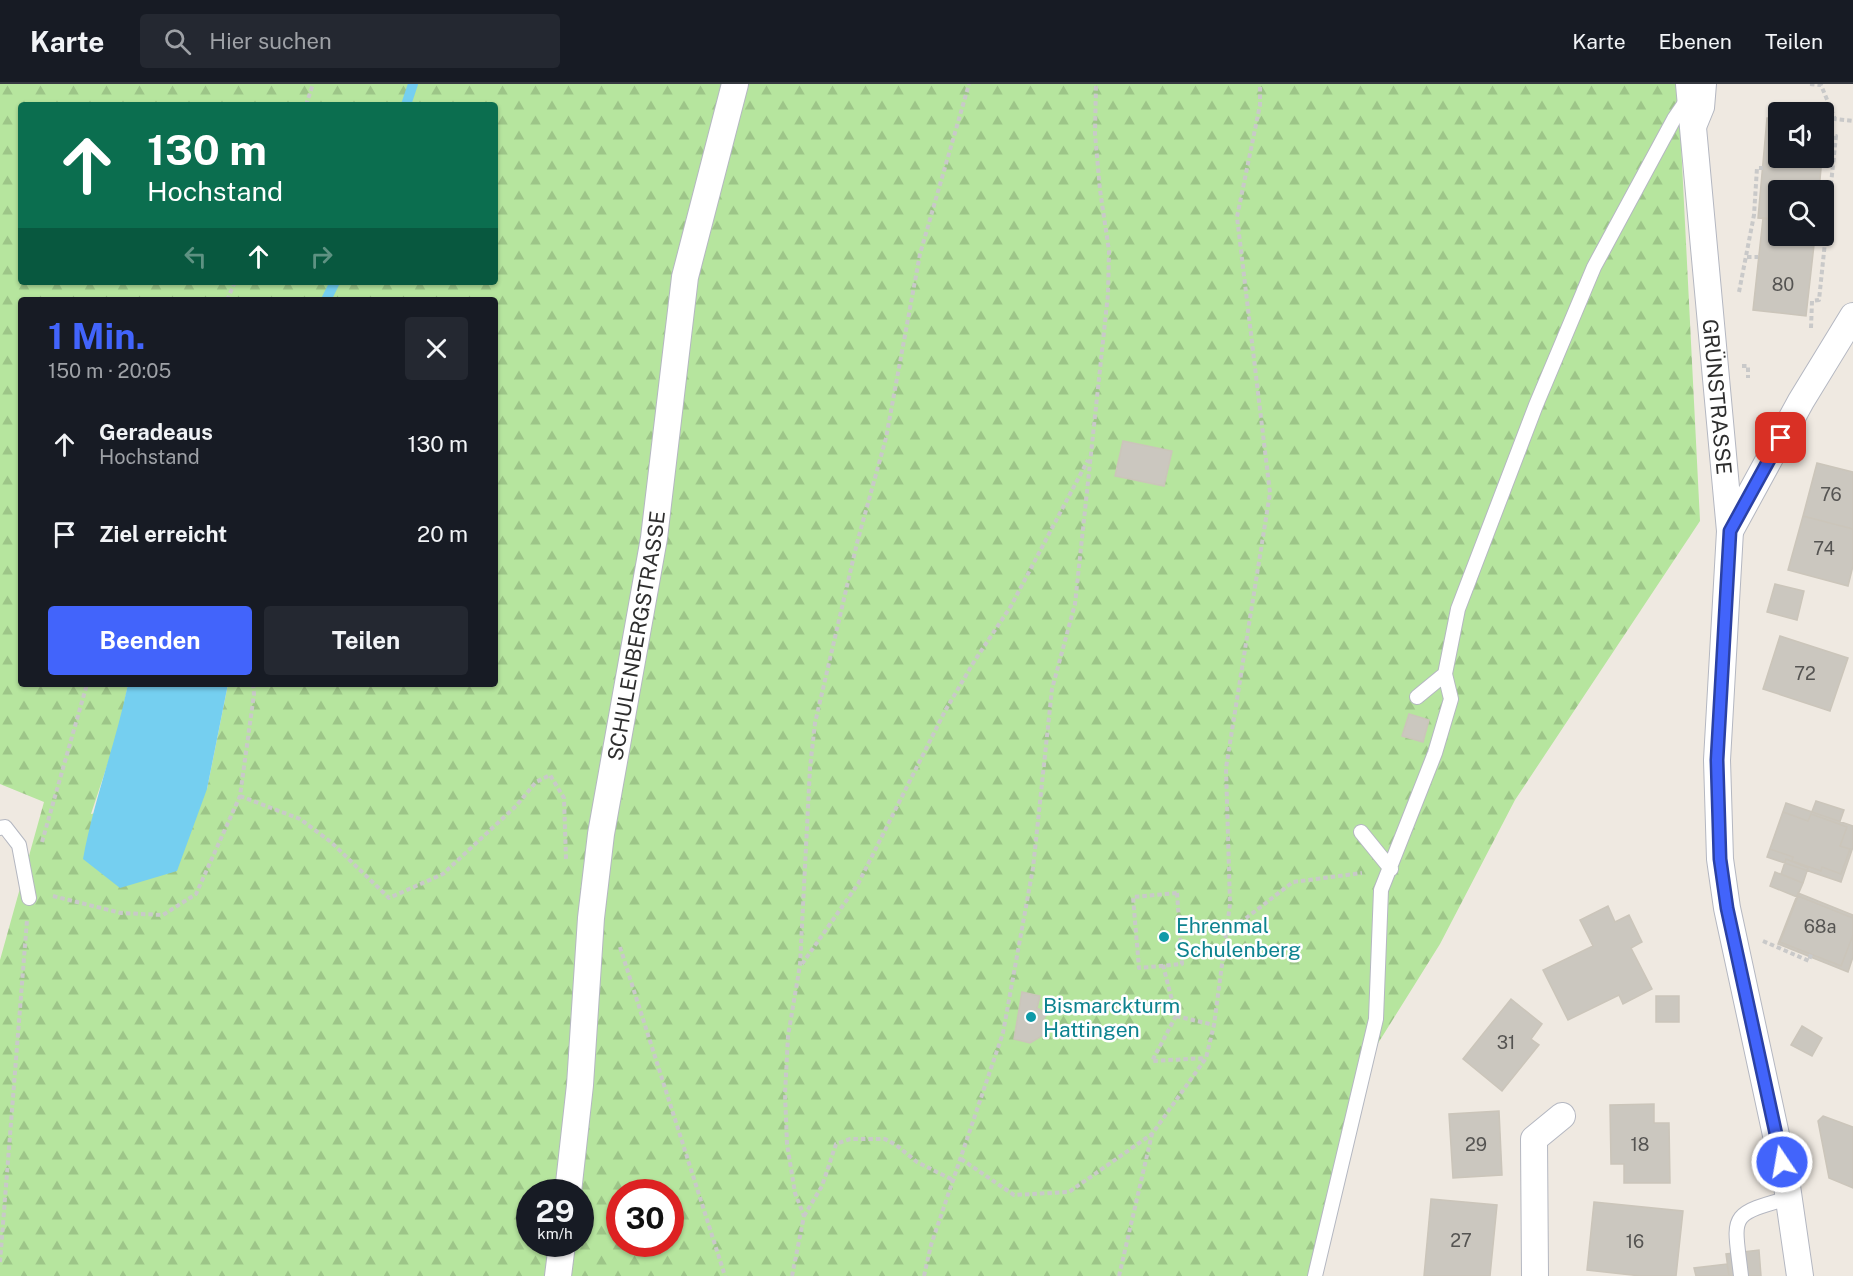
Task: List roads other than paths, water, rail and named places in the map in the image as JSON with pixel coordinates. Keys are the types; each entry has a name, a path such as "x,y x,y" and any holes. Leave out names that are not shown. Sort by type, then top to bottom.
{"street":[{"name":"SCHULENBERGSTRASSE","path":"569,1179 580,1085 591,918 601,834 654,538 685,277 735,84"},
{"name":"GRÜNSTRASSE","path":"1696,88 1693,143 1730,531 1717,760 1720,859 1732,928 1789,1198 1800,1276"},
{"path":"1730,531 1801,401 1853,316"},
{"path":"1535,1276 1534,1139 1562,1116"},
{"path":"558,1276 560,1257"}],"lane":[{"path":"1316,1276 1376,1019 1381,890 1435,753 1451,699 1445,674 1458,609 1536,405 1589,278 1674,118 1696,88"},
{"path":"1417,697 1445,674"},
{"path":"0,828 5,827 18,845 29,893"},
{"path":"1361,832 1391,869"},
{"path":"1741,1276 1736,1236 1740,1218 1750,1209 1789,1198"}],"water":[{"path":"127,687 227,687 207,789 177,871 120,888 83,859"}],"waterway":[{"path":"407,102 413,84"},
{"path":"328,297 334,285"}],"place":[{"name":"Ehrenmal Schulenberg","path":"1164,937"},
{"name":"Bismarckturm Hattingen","path":"1031,1017"}]}
